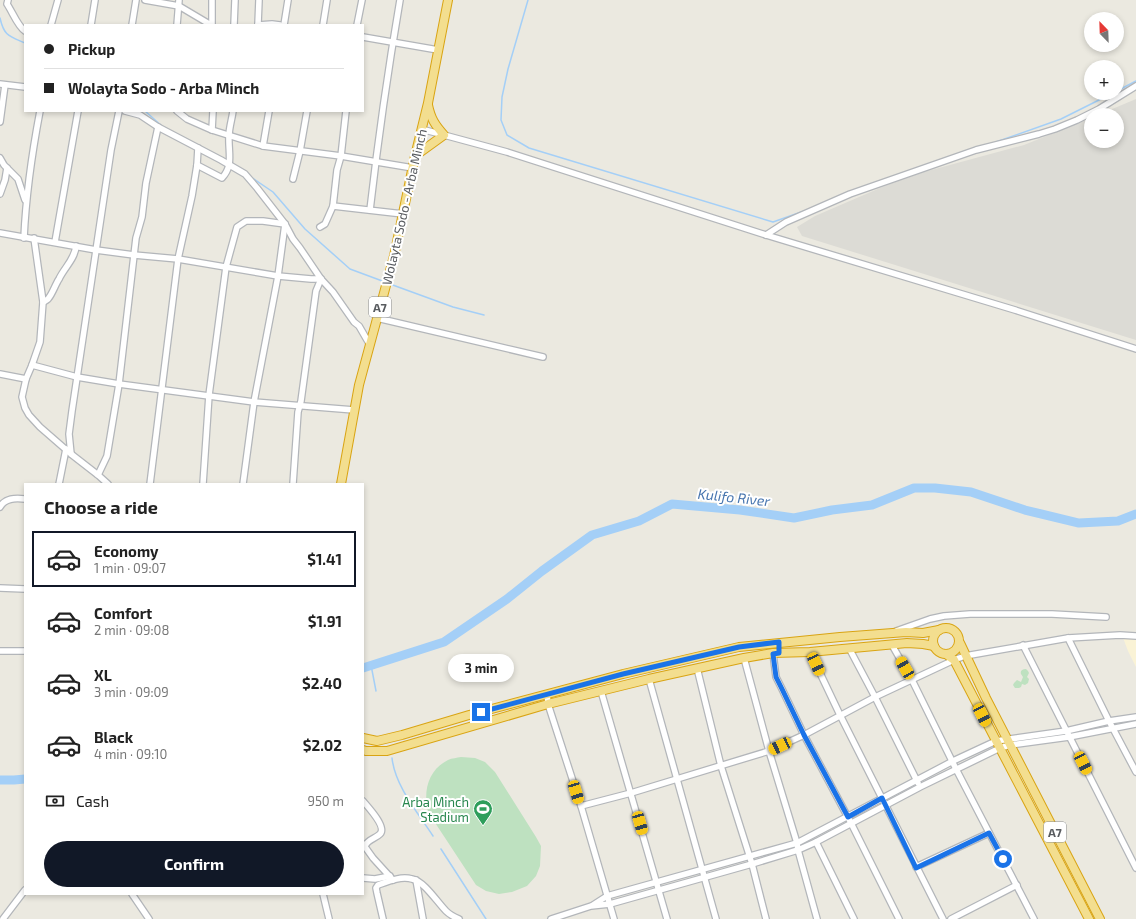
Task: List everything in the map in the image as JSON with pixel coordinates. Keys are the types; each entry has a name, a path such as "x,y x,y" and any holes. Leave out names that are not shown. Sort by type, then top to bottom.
{"highway":[{"name":"Wolayta Sodo - Arba Minch","path":"340,483 354,410 394,256 428,103 448,0"},
{"path":"415,156 444,135 435,125 430,115 428,103"},
{"name":"A7","path":"364,738 377,741 402,735 469,715 623,674 739,647 779,642 888,633 923,633 940,630 946,627 954,629 959,635 960,643 965,656 1100,919"},
{"path":"934,646 933,637 935,633 940,630"},
{"path":"776,653 779,642"},
{"name":"A7","path":"364,750 387,750 408,745 548,704 648,679 744,658 776,653 810,652 907,643 934,646 938,651 946,654 954,660 1089,919"},
{"path":"946,654 955,651 960,643"},
{"path":"469,715 472,726"}],"street":[{"path":"51,24 58,0"},
{"path":"91,24 95,0"},
{"path":"132,24 136,0"},
{"path":"145,0 179,3 210,24"},
{"path":"212,0 212,24"},
{"path":"234,24 235,0"},
{"path":"258,24 259,0"},
{"path":"284,24 288,0"},
{"path":"323,24 327,0"},
{"path":"357,24 362,0"},
{"path":"370,210 375,163 400,0"},
{"path":"5,2 21,29 24,30"},
{"path":"177,24 179,3"},
{"path":"364,37 438,50"},
{"path":"0,122 3,84 24,87"},
{"path":"766,235 786,222 850,194 976,150 1055,129 1098,109 1136,86"},
{"path":"24,238 26,202 40,112"},
{"path":"55,242 78,112"},
{"path":"71,454 68,434 111,150 119,112"},
{"path":"129,112 140,115 158,127 245,174 285,224 321,279 333,292 354,322 359,326 370,345"},
{"path":"178,112 187,120 212,130 263,146 341,156 375,163 413,168"},
{"path":"212,130 213,112"},
{"path":"197,166 222,178 226,174 230,166 229,135 233,112"},
{"path":"263,146 269,112"},
{"path":"293,179 307,112"},
{"path":"320,227 325,224 333,206 346,112"},
{"path":"98,474 107,456 119,384 136,238 142,217 150,160 158,127"},
{"path":"421,130 507,152 766,235 1136,348"},
{"path":"150,483 178,259 197,166 198,148"},
{"path":"0,158 7,171 18,179 26,202"},
{"path":"0,170 7,171"},
{"path":"0,194 7,171"},
{"path":"333,206 403,214"},
{"path":"203,483 209,395 226,267 237,227 246,221 263,221 285,224"},
{"path":"243,483 254,402 278,276 285,224"},
{"path":"0,233 96,250 178,259 278,276 321,279"},
{"path":"34,238 43,302 40,342 26,379 22,397 25,408 40,427 107,483"},
{"path":"43,302 48,299 59,278 72,259 76,251 76,246"},
{"path":"293,483 298,412 316,291 321,279"},
{"path":"377,318 543,357"},
{"path":"32,365 77,377 119,384 254,402 354,410"},
{"path":"0,374 26,379"},
{"path":"59,483 66,449"},
{"path":"0,507 8,500 24,499"},
{"path":"0,588 24,589"},
{"path":"888,633 930,619 944,616 970,614 1052,614 1106,617"},
{"path":"581,806 677,780 769,751 804,735 875,697 965,656 1068,638 1120,635 1136,636"},
{"path":"1068,638 1136,772"},
{"path":"892,645 912,680 956,769 1034,919"},
{"path":"1023,645 1136,868"},
{"path":"849,648 920,787"},
{"path":"0,651 24,652"},
{"path":"810,652 840,716 943,919"},
{"path":"776,653 776,677 804,735 848,817 899,919"},
{"path":"744,658 769,751 797,843 817,919"},
{"path":"697,668 721,766 752,864 766,919"},
{"path":"648,679 716,919"},
{"path":"601,691 667,919"},
{"path":"547,694 548,704 581,806 614,919"},
{"path":"591,906 607,896 797,843 953,761 998,744 1136,717"},
{"path":"1009,742 1069,737 1136,724"},
{"path":"551,919 591,906 610,904 798,850 956,769 998,744"},
{"path":"364,802 381,825 382,830 380,834 367,841 364,845 366,850 392,878"},
{"path":"916,868 989,833"},
{"path":"816,842 854,919"},
{"path":"364,878 411,878 416,880 447,912 456,918"},
{"path":"383,919 376,888 378,885 392,878"},
{"path":"416,880 423,919"},
{"path":"951,919 1017,885"},
{"path":"3,919 24,891"},
{"path":"133,895 149,919"},
{"path":"136,900 138,895"},
{"path":"323,895 328,919"}],"shaded area":[{"path":"1136,99 1136,340 802,236 797,227 815,216 887,185 924,172 1024,145 1084,121 1084,148 1124,148 1124,108 1115,108"},
{"path":"1122,635 1136,635 1136,667 1128,651"}],"green space":[{"path":"1026,669 1029,673 1027,677 1029,679 1028,683 1025,685 1022,684 1019,688 1015,688 1013,685 1014,683 1017,680 1021,682 1023,677 1021,671"},
{"path":"453,758 475,758 485,762 495,772 541,846 540,866 536,876 527,886 512,892 499,894 486,891 476,885 428,812 426,796 432,775 441,764"}],"waterway":[{"path":"528,0 508,69 502,97 501,120 507,135 529,148 773,222 807,210"},
{"path":"0,18 5,32 15,39 24,43"},
{"path":"1124,87 1136,81"},
{"path":"996,142 1061,119 1099,100"},
{"path":"146,112 163,127"},
{"path":"251,177 273,192 305,229 350,269 385,282"},
{"path":"390,284 453,307 484,315"},
{"name":"Kulifo River","path":"364,668 444,642 507,599 542,571 592,535 639,521 672,504 740,510 794,518 832,510 872,505 914,488 935,488 971,492 1025,510 1079,523 1118,521 1136,514"},
{"path":"371,665 376,691"},
{"path":"392,758 402,789 433,836"},
{"name":"Kulifo River","path":"0,780 24,779"},
{"path":"441,849 486,919"}],"place":[{"name":"Arba Minch Stadium","path":"483,826"}],"route":[{"path":"481,712 623,674 739,647 779,642 779,653 773,654 776,677 804,735 848,817 882,798 916,868 989,833 1003,859"}]}
